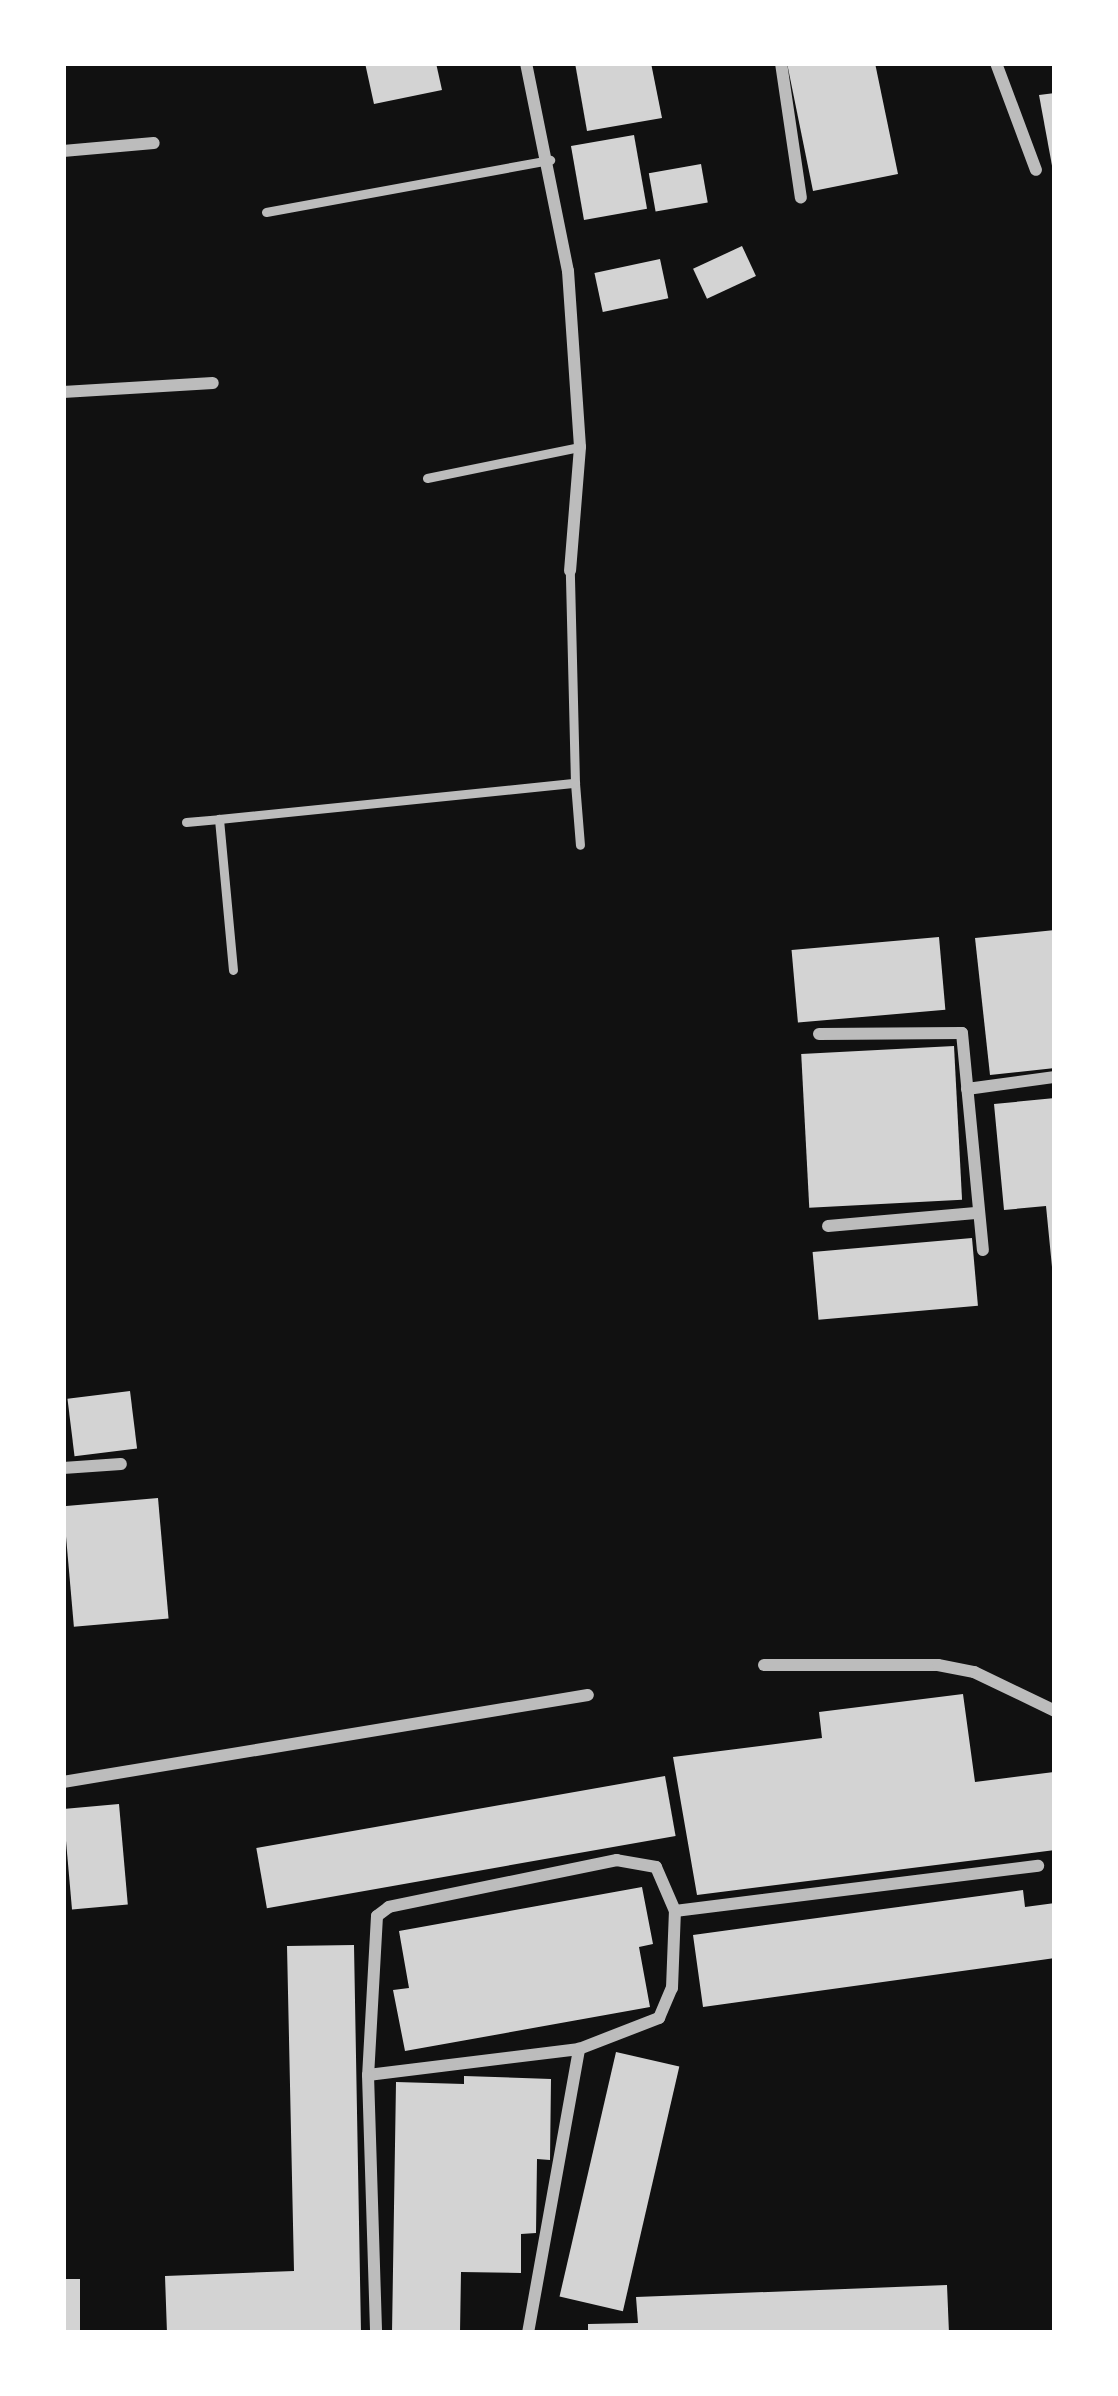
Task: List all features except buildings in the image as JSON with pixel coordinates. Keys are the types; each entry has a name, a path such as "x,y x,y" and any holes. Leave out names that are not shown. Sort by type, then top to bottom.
{"street":[{"path":"526,63 550,160 568,271 580,447 570,571"},
{"path":"781,63 801,198"},
{"path":"996,63 1036,170"},
{"path":"63,151 154,143"},
{"path":"63,392 213,383"},
{"path":"818,1034 962,1033 982,1250"},
{"path":"967,1089 1055,1077"},
{"path":"828,1226 978,1214"},
{"path":"63,1468 121,1464"},
{"path":"764,1665 938,1665 974,1672 1055,1711"},
{"path":"63,1781 588,1695"},
{"path":"368,2075 579,2049 659,2018 672,1988 675,1911 656,1868 617,1860 389,1907 371,1932 368,2075 376,2333"},
{"path":"675,1911 1038,1866"},
{"path":"528,2333 579,2049"}],"lane":[{"path":"266,212 550,160"},
{"path":"427,478 580,447"},
{"path":"570,571 580,844"},
{"path":"186,822 575,783"},
{"path":"219,819 233,970"}]}
